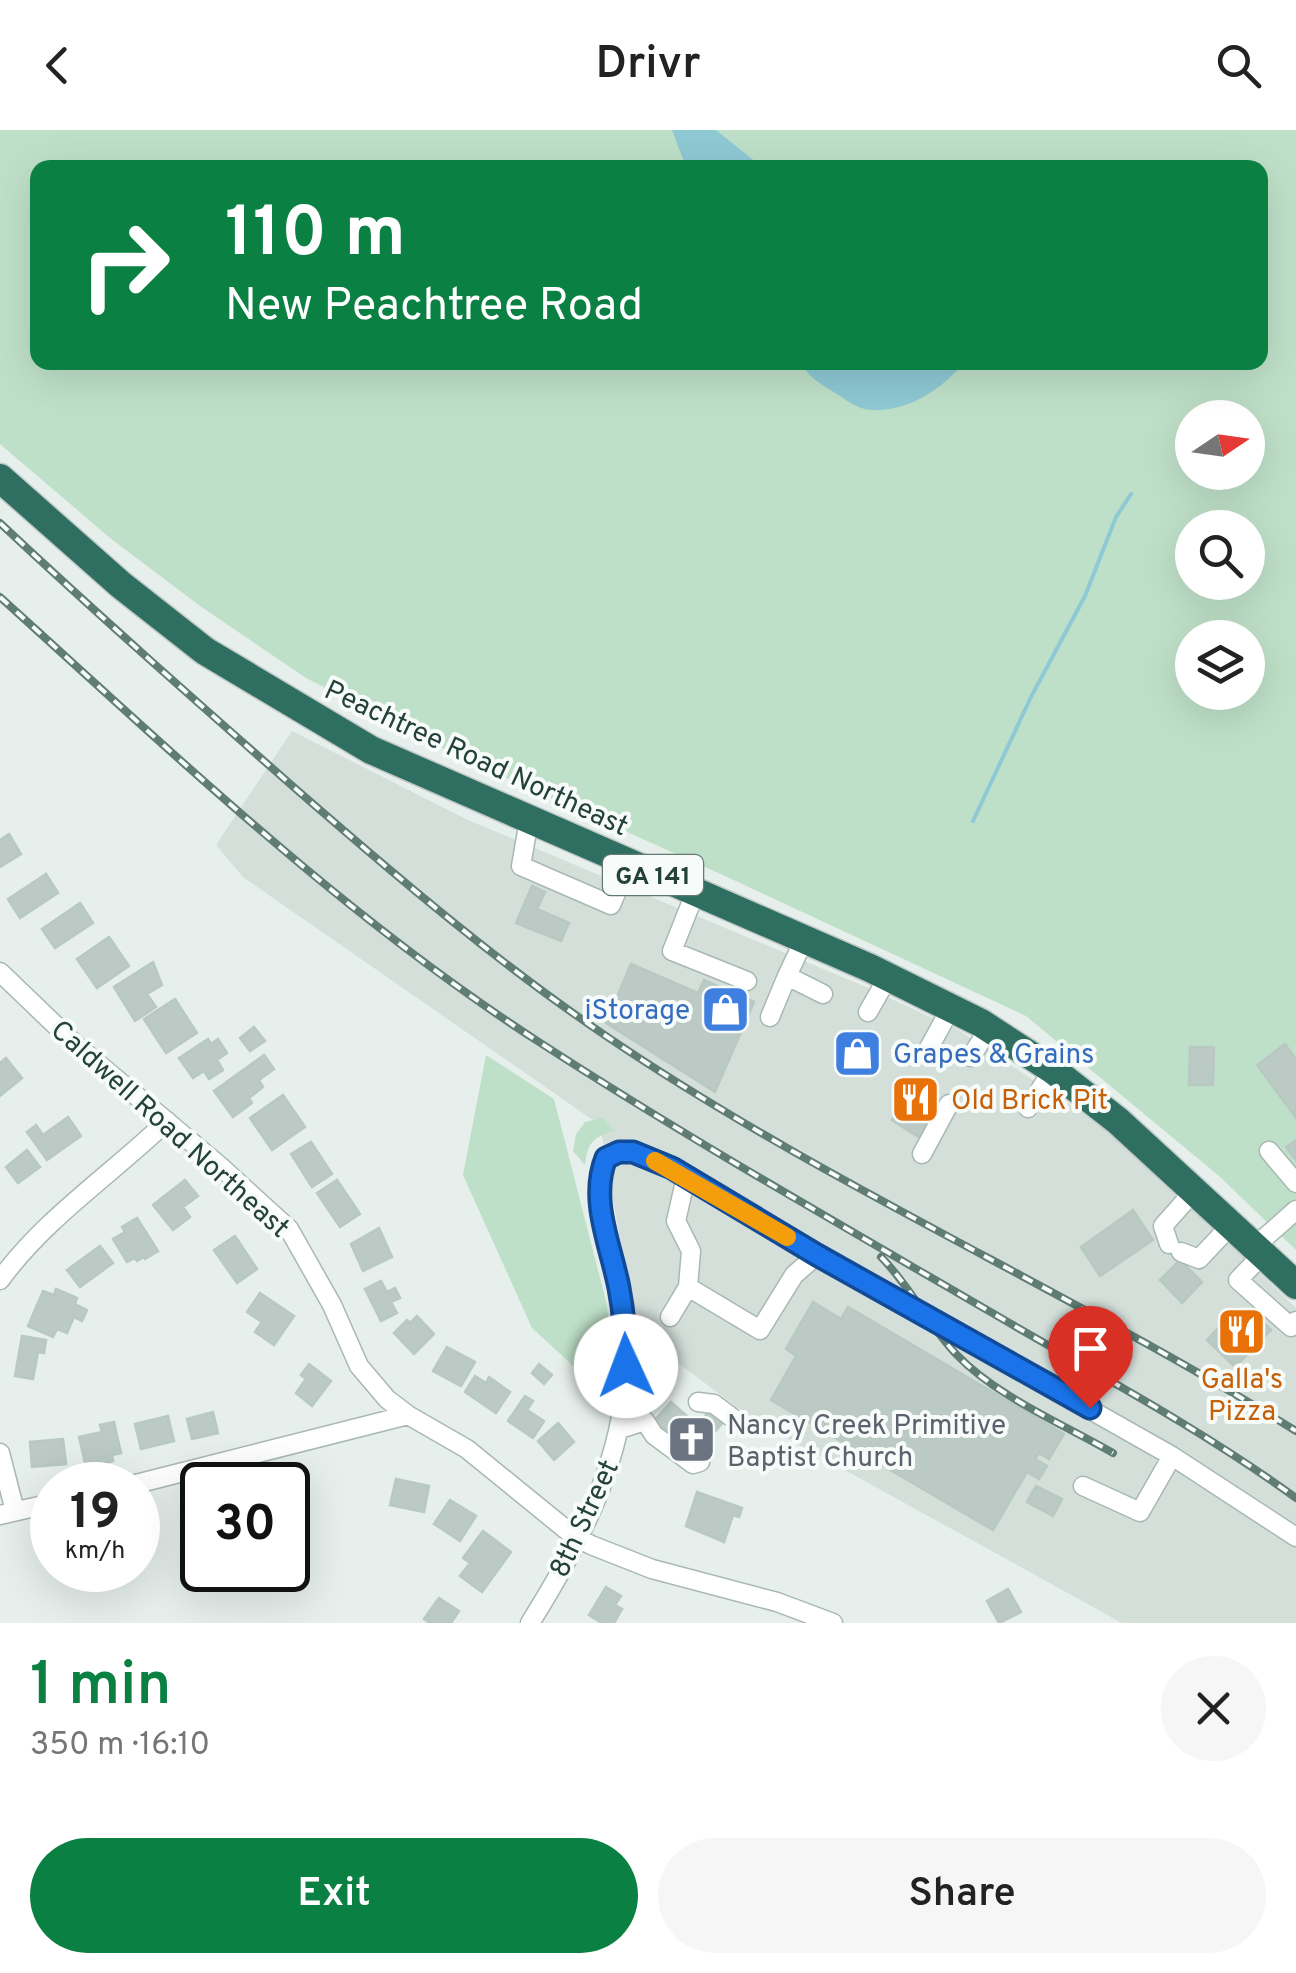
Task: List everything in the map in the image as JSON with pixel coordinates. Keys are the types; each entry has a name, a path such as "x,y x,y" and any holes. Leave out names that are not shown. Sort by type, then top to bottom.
{"highway":[{"name":"Peachtree Road Northeast","path":"0,478 120,585 205,651 371,750 888,976 989,1028 1053,1070 1118,1121 1154,1167 1194,1190 1296,1285"}],"street":[{"path":"529,820 521,866 611,905 628,864"},
{"path":"696,893 672,951 747,981"},
{"path":"770,1017 804,940"},
{"name":"Caldwell Road Northeast","path":"0,972 77,1046 289,1229 332,1305 360,1366 387,1399 408,1416 467,1450 580,1540 652,1569 777,1602 833,1623"},
{"path":"787,976 823,994"},
{"path":"868,1012 888,976"},
{"path":"926,1053 951,1008"},
{"path":"971,1057 989,1028"},
{"path":"1028,1108 1053,1070"},
{"path":"922,1154 948,1104"},
{"path":"0,1280 15,1259 53,1222 167,1121"},
{"path":"1269,1151 1296,1182"},
{"name":"8th Street","path":"530,1623 580,1540 601,1491 620,1428 626,1388 626,1343 619,1286 599,1198 600,1171 606,1158 619,1152 633,1152 686,1177"},
{"path":"670,1317 688,1287 692,1251 676,1220 686,1177 1172,1456 1296,1537"},
{"path":"1194,1190 1163,1226 1175,1248 1199,1259 1231,1225"},
{"path":"1296,1210 1238,1280 1291,1327 1296,1322"},
{"path":"688,1287 760,1330 794,1275 817,1255"},
{"path":"626,1343 648,1360 656,1376"},
{"path":"698,1402 714,1404 738,1422"},
{"path":"160,1478 408,1416"},
{"path":"620,1428 646,1421 654,1435 693,1464 700,1462"},
{"path":"0,1452 8,1513"},
{"path":"1083,1486 1140,1512 1172,1456"}],"shaded area":[{"path":"292,731 468,820 866,987 960,1031 1094,1121 1133,1152 1296,1308 1296,1623 1122,1623 756,1421 636,1332 600,1125 243,877 216,845"}],"green space":[{"path":"0,130 1296,130 1296,1250 1219,1176 1026,1016 458,756 306,678 200,606 110,538 0,444"},
{"path":"486,1055 554,1099 607,1305 611,1350 608,1398 532,1328 463,1175"},
{"path":"602,1118 615,1131 593,1142 585,1165 573,1151 576,1134 585,1122"}],"water":[{"path":"672,130 716,130 753,160 683,160"},
{"path":"806,370 956,370 920,399 879,410 850,403"}],"building":[{"path":"9,834 21,854 0,867 0,840"},
{"path":"46,874 58,893 20,918 8,899"},
{"path":"532,886 545,892 537,909 569,923 561,941 516,923"},
{"path":"80,903 93,923 55,948 42,929"},
{"path":"109,937 129,966 97,988 77,959"},
{"path":"153,962 162,985 147,994 156,1007 135,1021 114,987"},
{"path":"631,964 698,993 704,980 754,1002 715,1092 606,1023"},
{"path":"175,999 197,1033 166,1053 144,1019"},
{"path":"254,1027 265,1041 250,1051 240,1038"},
{"path":"208,1039 211,1044 218,1039 227,1053 217,1060 223,1070 209,1079 204,1071 193,1078 179,1058"},
{"path":"1285,1044 1296,1059 1296,1118 1257,1065"},
{"path":"1190,1047 1214,1047 1213,1085 1189,1085"},
{"path":"264,1055 274,1069 259,1080 263,1087 249,1098 252,1103 233,1117 214,1091"},
{"path":"6,1058 22,1078 0,1096 0,1063"},
{"path":"914,1084 943,1102 920,1138 892,1120"},
{"path":"283,1095 305,1127 272,1150 250,1118"},
{"path":"68,1117 81,1136 47,1160 27,1132 36,1125 43,1135"},
{"path":"1296,1140 1296,1160 1286,1147"},
{"path":"311,1142 332,1174 312,1187 291,1154"},
{"path":"27,1150 40,1167 18,1183 6,1167"},
{"path":"185,1180 198,1196 183,1207 190,1217 173,1230 153,1205"},
{"path":"337,1180 360,1214 340,1227 317,1193"},
{"path":"1133,1210 1153,1240 1100,1276 1081,1247"},
{"path":"137,1218 158,1251 145,1259 127,1262 113,1239 125,1232 122,1227"},
{"path":"379,1228 392,1257 363,1271 351,1244"},
{"path":"235,1236 257,1269 237,1283 214,1250"},
{"path":"100,1246 113,1263 80,1287 67,1270"},
{"path":"1180,1260 1202,1282 1182,1303 1160,1280"},
{"path":"381,1281 387,1292 395,1288 400,1298 391,1302 397,1313 381,1321 365,1289"},
{"path":"56,1289 77,1298 75,1304 87,1310 82,1321 74,1317 67,1333 57,1329 53,1337 28,1326 43,1291 54,1295"},
{"path":"260,1293 294,1316 274,1345 255,1332 262,1322 247,1312"},
{"path":"813,1302 841,1319 848,1307 1064,1434 1049,1459 1039,1453 1035,1459 1047,1466 1039,1479 1027,1472 993,1530 771,1400 796,1356 786,1349"},
{"path":"1236,1309 1251,1324 1258,1317 1271,1330 1235,1367 1207,1340"},
{"path":"417,1316 434,1334 414,1354 394,1333"},
{"path":"22,1336 46,1340 44,1353 38,1352 33,1379 15,1376"},
{"path":"447,1347 475,1362 461,1386 433,1371"},
{"path":"309,1364 331,1381 312,1406 296,1393 306,1379 301,1375"},
{"path":"539,1364 552,1375 544,1384 532,1373"},
{"path":"475,1376 486,1383 489,1377 510,1392 496,1413 465,1392"},
{"path":"525,1396 533,1401 527,1410 544,1421 533,1438 508,1421"},
{"name":"Nancy Creek Primitive Baptist Church","path":"671,1402 697,1425 712,1408 725,1420 693,1456 654,1421"},
{"path":"213,1412 218,1433 192,1439 187,1419"},
{"path":"168,1416 174,1441 141,1449 135,1424"},
{"path":"114,1422 121,1453 112,1455 113,1461 85,1462 79,1437 102,1432 100,1425"},
{"path":"558,1423 574,1442 554,1460 538,1441"},
{"path":"63,1439 66,1462 32,1462 30,1442"},
{"path":"396,1479 429,1486 424,1512 390,1505"},
{"path":"1036,1486 1062,1499 1053,1516 1027,1502"},
{"path":"697,1492 742,1508 739,1517 733,1515 724,1542 686,1526"},
{"path":"450,1500 476,1516 460,1541 434,1524"},
{"path":"483,1531 511,1552 482,1592 460,1576 470,1563 463,1558"},
{"path":"606,1587 621,1596 615,1605 622,1609 614,1623 602,1623 589,1615"},
{"path":"1008,1589 1021,1612 999,1623 987,1601"},
{"path":"439,1598 459,1611 451,1623 430,1623 424,1619"}],"waterway":[{"path":"973,821 1031,697 1085,596 1116,517 1131,494"}],"railway":[{"path":"0,523 372,855 568,1010 692,1092 777,1142 1125,1332 1296,1431"},
{"path":"0,597 261,831 396,941 467,993 657,1116 1159,1409 1296,1498"},
{"path":"881,1257 947,1343 973,1370 1010,1396 1113,1453"}],"slow traffic":[{"path":"655,1161 787,1237"}],"place":[{"name":"iStorage","path":"725,1009"},
{"name":"Grapes & Grains","path":"858,1053"},
{"name":"Old Brick Pit","path":"916,1099"},
{"name":"Galla's Pizza","path":"1242,1331"},
{"name":"Nancy Creek Primitive Baptist Church","path":"692,1440"}],"route":[{"path":"626,1366 619,1286 599,1198 600,1171 606,1158 619,1152 633,1152 672,1168 817,1255 1090,1408"}]}
